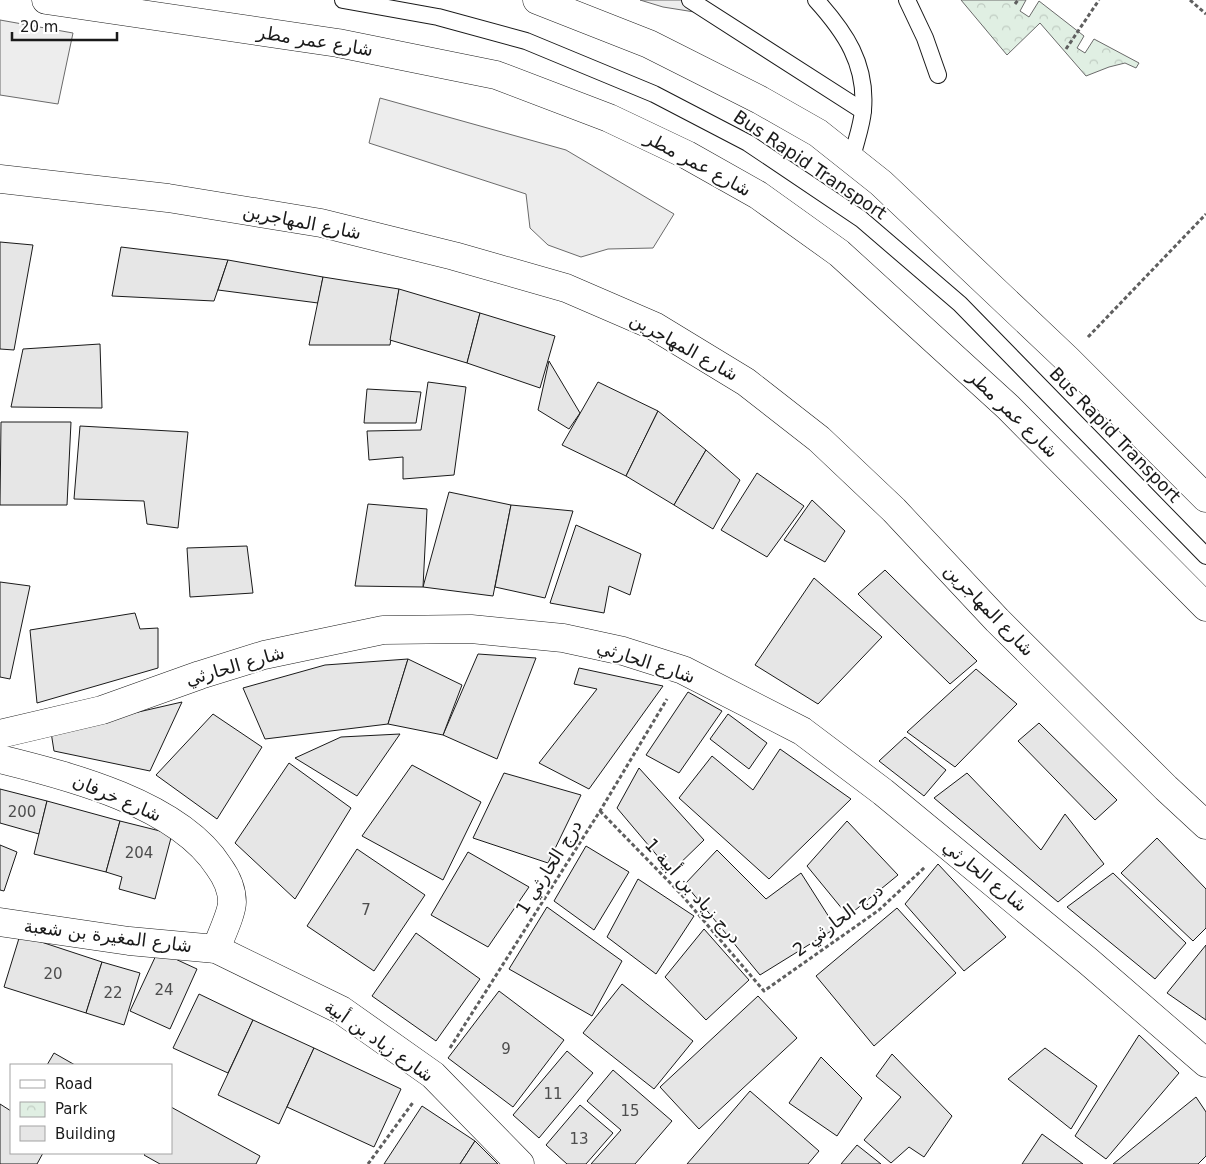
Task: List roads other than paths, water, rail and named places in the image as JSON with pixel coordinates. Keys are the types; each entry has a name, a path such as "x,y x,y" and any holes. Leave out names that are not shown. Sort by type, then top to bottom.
{"street":[{"name":"شارع عمر مطر","path":"46,0 338,43 496,75 608,118 687,155 758,195 839,253 1008,407 1206,607"},
{"path":"537,0 649,44 706,72 818,133 852,158 881,183 1067,359 1206,498"},
{"name":"شارع المهاجرين","path":"0,179 168,198 321,223 454,256 566,288 654,326 746,382 820,439 894,510 997,620 1166,788 1206,825"},
{"name":"شارع الحارثي","path":"0,734 102,710 200,674 264,655 383,630 471,629 563,638 623,651 684,670 802,731 883,792 1088,960 1206,1063"},
{"name":"شارع خرفان","path":"0,759 54,772 106,790 163,816 204,847 229,882 232,904 216,949"},
{"name":"شارع المغيرة بن شعبة","path":"0,922 129,941 216,949"},
{"name":"شارع زياد بن أبية","path":"216,949 341,1010 432,1075 520,1164"}],"lane":[{"name":"Bus Rapid Transport","path":"343,0 438,16 526,41 654,94 748,143 861,219 960,304 1206,556"},
{"path":"690,0 863,111"},
{"path":"816,0 836,22 855,54 860,72 864,94 863,111 852,158"},
{"path":"907,0 925,38 938,75"}]}
